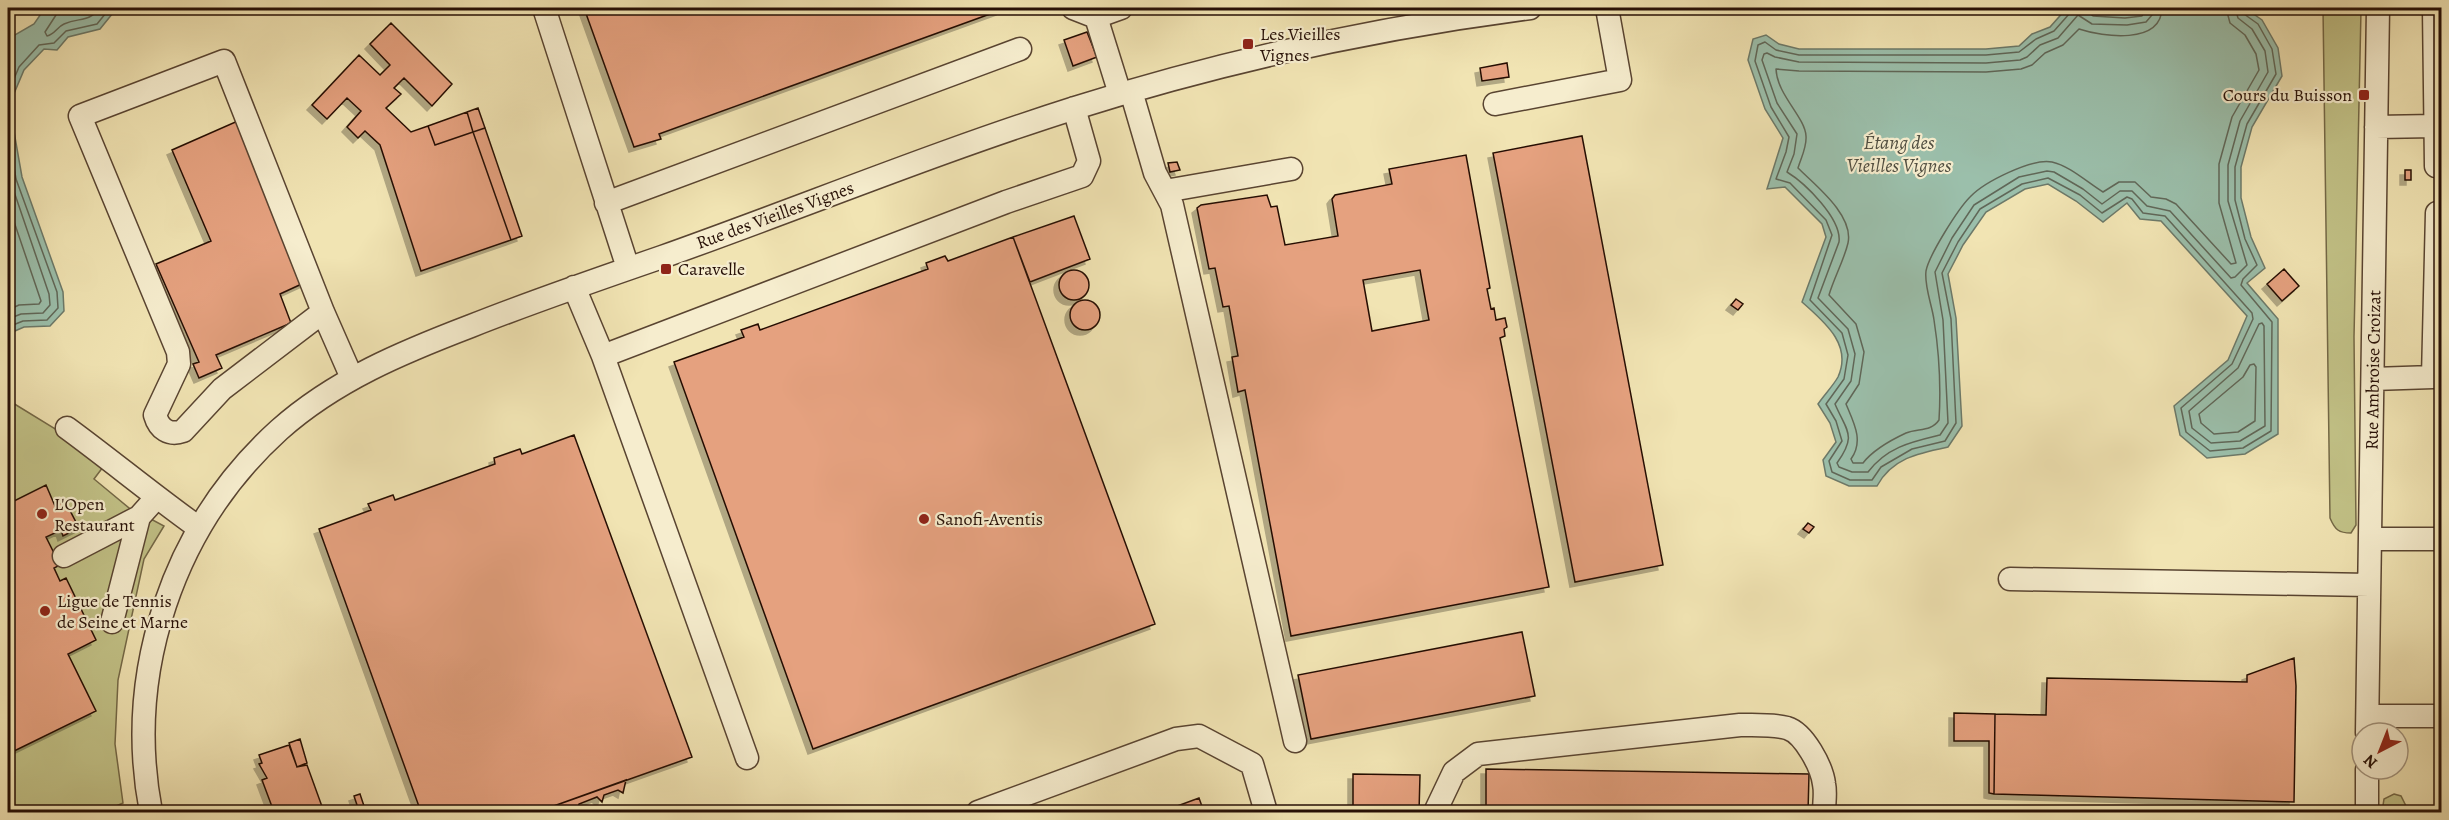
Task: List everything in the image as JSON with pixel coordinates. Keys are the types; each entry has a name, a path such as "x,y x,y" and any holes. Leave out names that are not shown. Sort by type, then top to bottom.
{"street":[{"path":"544,8 627,268"},
{"path":"1073,8 1096,17 1121,8"},
{"name":"Rue des Vieilles Vignes","path":"151,813 147,792 144,710 148,668 170,587 199,528 219,496 267,442 306,408 352,378 435,339 1074,108 1251,59 1359,35 1499,10 1530,8"},
{"path":"1495,104 1620,80 1607,8"},
{"name":"Rue Ambroise Croizat","path":"2368,721 2378,8"},
{"path":"2434,9 2438,59 2436,166"},
{"path":"1096,17 1155,173 1172,205 1295,741"},
{"path":"606,203 1020,50"},
{"path":"323,312 222,389 183,431 168,433 163,429 155,415 179,364 178,352 81,116 224,60 323,312 352,378"},
{"path":"603,356 1006,202 1082,176 1089,161 1074,108"},
{"path":"2376,127 2437,114"},
{"path":"1165,191 1291,169"},
{"path":"2373,379 2433,377 2439,308 2437,213 2442,213"},
{"path":"574,288 603,356 747,758"},
{"path":"67,428 111,460 156,498 199,528"},
{"path":"64,556 140,517 156,498"},
{"path":"112,622 140,517"},
{"path":"2370,539 2442,539"},
{"path":"2010,579 2370,585"},
{"path":"2396,721 2442,716"},
{"path":"1435,813 1454,772 1478,753 1740,725 1765,725 1789,728 1807,744 1824,783 1824,813"},
{"path":"978,813 1176,739 1199,736 1252,764 1266,813"},
{"path":"2367,781 2367,813"}],"green space":[{"path":"2323,8 2359,8 2361,10 2354,337 2356,525 2351,533 2338,530 2330,518"},
{"path":"8,400 62,433 103,467 94,479 146,522 149,518 164,526 144,559 118,680 115,744 123,803 103,812 8,812"},
{"path":"2394,794 2401,796 2409,812 2382,812 2384,799"}],"water":[{"path":"45,8 117,8 100,29 68,37 57,50 44,49 24,70 13,96 13,126 22,177 63,292 64,311 50,326 24,327 8,334 8,32 15,35 34,24"},
{"name":"Étang des Vieilles Vignes","path":"2164,8 2245,8 2262,20 2278,48 2282,76 2252,127 2241,167 2241,198 2251,237 2265,268 2247,283 2278,319 2278,434 2245,454 2207,458 2180,435 2174,406 2228,360 2247,316 2161,221 2140,219 2127,203 2103,222 2076,201 2048,184 2025,189 1986,212 1963,245 1948,274 1956,318 1962,426 1948,447 1907,458 1890,469 1877,486 1849,486 1826,476 1823,460 1836,442 1830,423 1818,404 1838,377 1842,365 1842,354 1834,334 1802,302 1826,237 1822,224 1785,187 1767,189 1783,138 1765,109 1748,60 1753,39 1766,35 1779,44 1799,49 1986,49 2019,46 2032,34 2050,27 2066,9 2125,12"}],"building":[{"path":"584,8 1000,8 1001,10 659,134 661,139 634,147"},
{"path":"391,23 452,84 432,106 404,78 394,88 401,94 386,108 411,132 428,126 435,145 473,132 511,240 421,271 380,145 365,131 358,138 347,127 361,111 347,98 327,119 312,105 359,55 380,75 390,65 370,44"},
{"path":"1087,32 1097,57 1073,66 1064,40"},
{"path":"1507,63 1509,77 1482,81 1480,68"},
{"path":"478,108 485,128 473,132 467,112"},
{"path":"467,112 473,132 435,145 428,126"},
{"path":"240,120 306,282 280,294 291,323 216,355 222,368 199,378 193,364 199,362 156,264 211,241 172,150"},
{"path":"485,128 522,236 511,240 473,132"},
{"path":"1582,136 1663,565 1575,582 1493,153"},
{"path":"1466,155 1490,288 1487,289 1491,309 1494,308 1496,320 1505,318 1507,327 1504,329 1505,336 1500,338 1549,587 1291,636 1245,390 1238,392 1232,357 1238,356 1229,306 1223,307 1215,268 1209,269 1197,208 1201,205 1267,195 1271,207 1277,206 1285,245 1338,236 1332,199 1335,195 1392,184 1389,169","holes":["1420,270 1429,320 1372,331 1363,280"]},
{"path":"1177,162 1180,170 1170,172 1168,163"},
{"path":"2405,170 2411,170 2411,180 2405,180"},
{"path":"1074,216 1090,259 1030,282 1013,237"},
{"name":"Sanofi-Aventis","path":"1013,237 1155,624 813,749 674,362 744,337 741,330 758,324 760,330 928,269 926,263 945,256 948,261"},
{"path":"2284,269 2299,286 2282,301 2267,284"},
{"path":"1074,270 1085,274 1089,285 1085,296 1074,300 1063,296 1059,285 1063,274"},
{"path":"1736,299 1743,304 1738,310 1731,305"},
{"path":"1085,300 1091,301 1099,309 1099,321 1091,329 1085,330 1079,329 1071,321 1070,315 1071,309 1079,301"},
{"path":"574,435 692,757 537,812 421,812 319,529 371,510 368,504 393,495 395,500 495,464 494,458 520,449 522,454"},
{"name":"Ligue de Tennis de Seine et Marne","path":"46,485 55,506 65,501 79,528 63,536 61,530 46,537 60,565 54,568 60,581 66,578 96,640 68,654 96,711 8,754 8,504"},
{"path":"1808,523 1814,527 1809,533 1803,529"},
{"path":"1522,632 1535,696 1311,739 1298,675"},
{"path":"2294,658 2296,686 2294,802 1994,794 1995,714 2046,715 2047,678 2247,682 2247,675"},
{"path":"1954,713 1995,714 1994,794 1989,793 1989,741 1954,741"},
{"path":"2441,727 2442,806 2440,806"},
{"path":"300,739 307,763 297,767 289,743"},
{"path":"289,745 297,767 307,765 324,812 274,812 262,780 267,778 259,764 262,763 259,755"},
{"path":"1486,769 1809,774 1808,812 1486,812"},
{"path":"1353,774 1420,775 1419,812 1353,812"},
{"path":"626,780 623,793 618,790 604,795 602,802 597,797 579,804 577,811 571,807 556,812 537,812"},
{"path":"360,794 364,806 358,808 354,796"},
{"path":"1199,798 1204,812 1161,812"}],"place":[{"name":"Les Vieilles Vignes","path":"1248,44"},
{"name":"Cours du Buisson","path":"2364,95"},
{"name":"Caravelle","path":"666,269"},
{"name":"L'Open Restaurant","path":"42,514"},
{"name":"Sanofi-Aventis","path":"924,519"},
{"name":"Ligue de Tennis de Seine et Marne","path":"45,611"}]}
